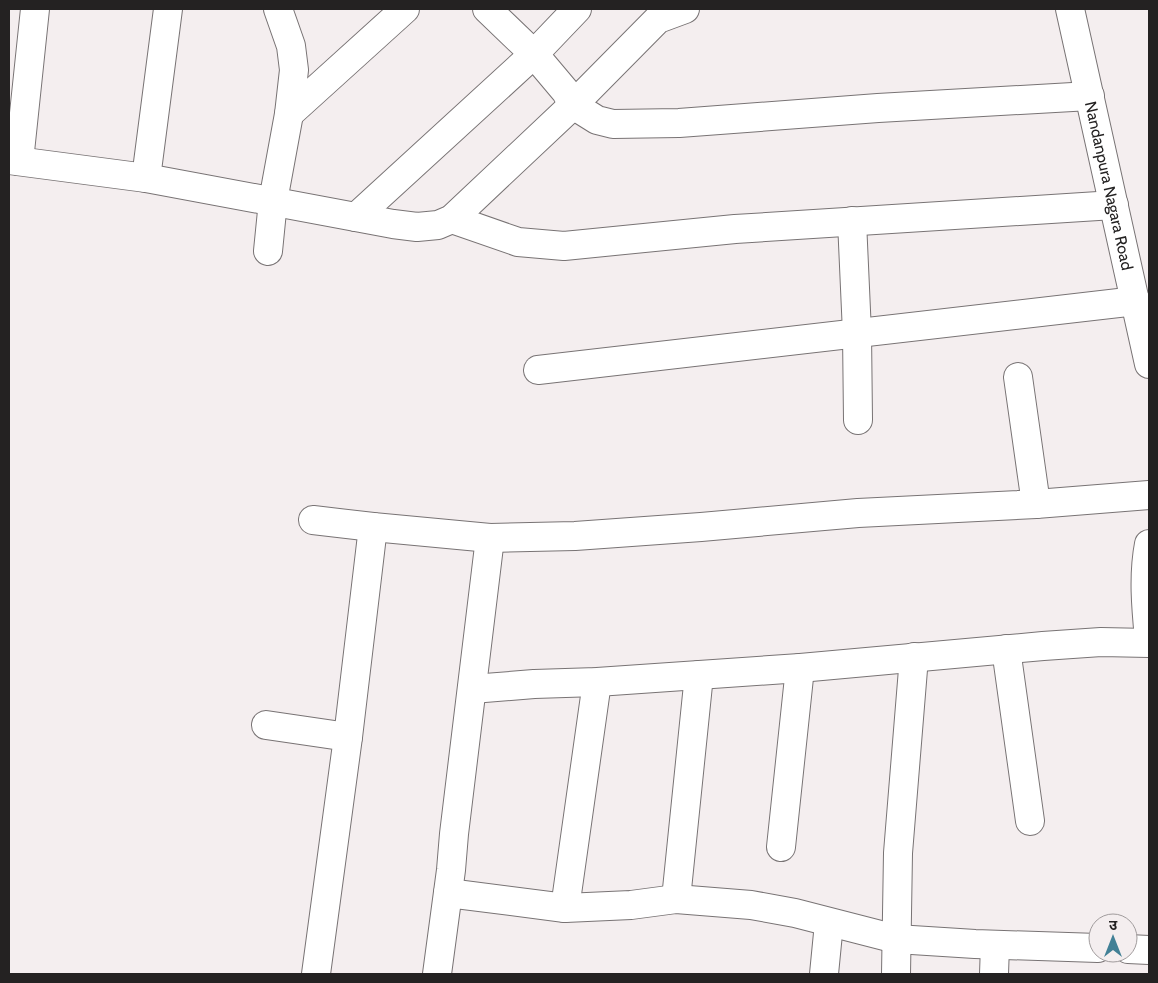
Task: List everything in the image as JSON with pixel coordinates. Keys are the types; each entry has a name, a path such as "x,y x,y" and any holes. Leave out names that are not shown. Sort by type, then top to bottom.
{"street":[{"path":"35,9 14,160 146,178 417,227 438,225 452,219 573,105 658,18 685,9"},
{"path":"146,178 168,9"},
{"path":"268,251 294,70 291,46 278,9"},
{"path":"289,114 405,9"},
{"path":"487,9 534,54 566,92 573,105 597,120 613,124 679,123 887,107 1090,96"},
{"path":"356,217 534,54 577,9"},
{"name":"Nandanpura Nagara Road","path":"1070,9 1114,205 1139,288 1149,364"},
{"path":"452,219 518,242 564,246 735,229 1114,205"},
{"path":"852,221 857,333 858,420"},
{"path":"538,370 857,333 1139,288"},
{"path":"1018,377 1036,504"},
{"path":"313,520 373,528 490,538 575,536 701,528 858,513 1036,504 1149,495"},
{"path":"316,974 340,800 373,528"},
{"path":"437,974 490,538"},
{"path":"472,689 800,668 1101,642 1149,641 1146,603 1147,553 1149,544"},
{"path":"1006,649 1030,822"},
{"path":"896,974 898,853 914,657"},
{"path":"781,846 800,668"},
{"path":"676,899 699,675"},
{"path":"565,908 597,682"},
{"path":"266,725 348,737"},
{"path":"448,892 565,908 676,899 751,905 795,913 896,939 995,945 1088,948"},
{"path":"824,974 829,923"},
{"path":"994,974 995,945"}]}
